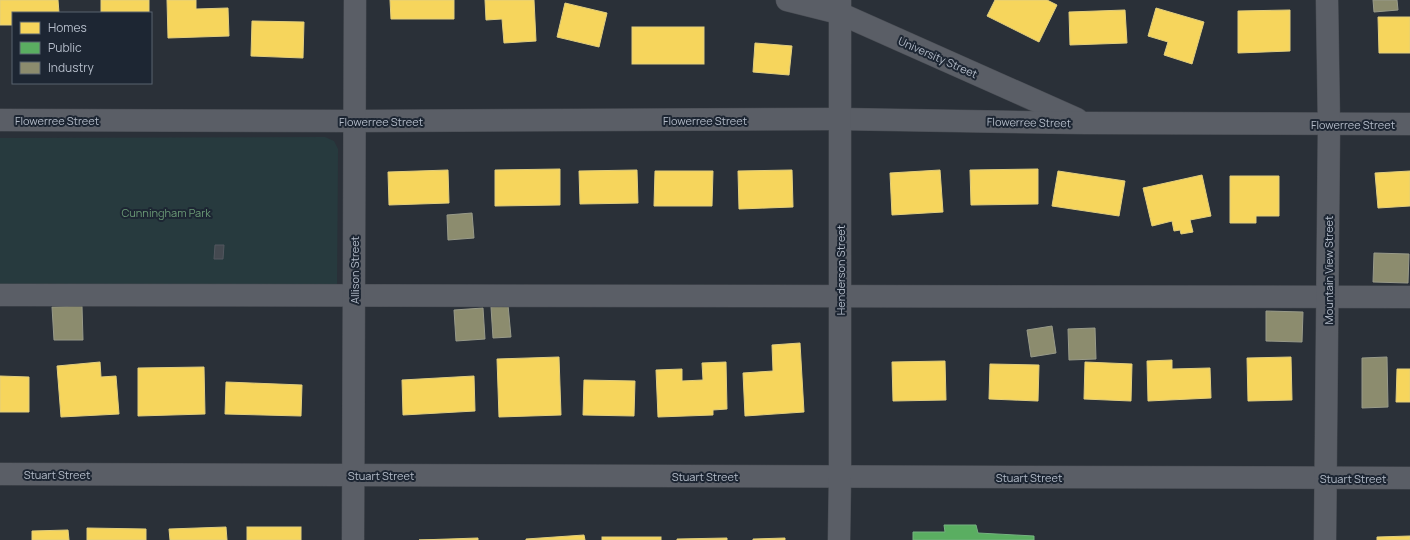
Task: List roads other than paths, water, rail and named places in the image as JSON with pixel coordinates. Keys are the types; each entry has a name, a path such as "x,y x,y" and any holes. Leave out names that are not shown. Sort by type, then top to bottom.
{"street":[{"name":"Allison Street","path":"353,540 355,0"},
{"name":"University Street","path":"787,0 840,6 1085,123"},
{"name":"Mountain View Street","path":"1325,540 1329,125 1327,0"},
{"name":"Henderson Street","path":"838,540 840,477 840,6"},
{"name":"Flowerree Street","path":"0,120 354,121 839,119 1085,123 1329,125 1410,124"},
{"path":"0,295 1410,297"},
{"name":"Stuart Street","path":"0,474 1410,478"}],"park label":[{"name":"Cunningham Park","path":"166,212"}]}
